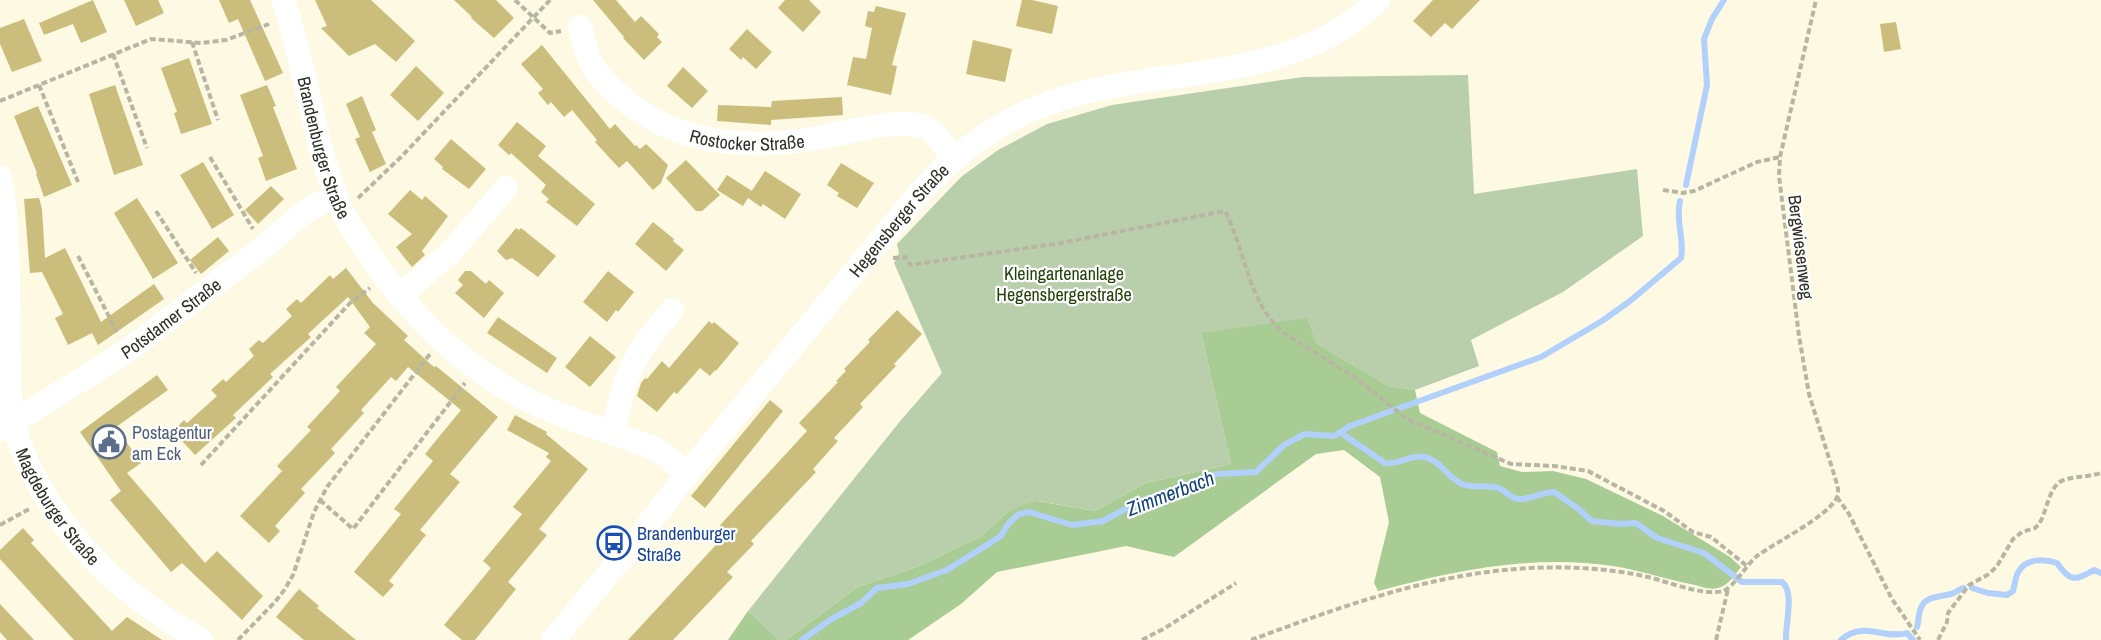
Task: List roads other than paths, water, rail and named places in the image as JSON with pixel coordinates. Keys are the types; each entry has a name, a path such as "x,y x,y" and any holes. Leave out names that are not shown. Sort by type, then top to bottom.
{"street":[{"name":"Hegensberger Straße","path":"553,640 864,260 923,189 953,158 999,125 1023,113 1072,96 1231,68 1299,51 1337,32 1360,17 1378,0"},
{"name":"Brandenburger Straße","path":"286,8 335,195 359,240 399,296 442,339 477,368 530,401 563,416 651,447 662,453 687,474"},
{"name":"Rostocker Straße","path":"580,27 592,64 604,82 632,107 659,123 682,132 733,144 756,144 815,138 902,124 923,126 932,131 953,158"},
{"name":"Magdeburger Straße","path":"0,177 8,239 7,426 48,498 77,538 125,588 201,640"},
{"path":"399,296 450,253 506,188"},
{"name":"Potsdamer Straße","path":"7,426 127,351 208,291 303,213 335,195"},
{"path":"613,433 633,364 644,344 672,310"}],"waterway":[{"path":"1686,185 1707,85 1704,39 1712,19 1724,0"},
{"name":"Zimmerbach","path":"802,640 830,620 861,603 877,588 908,584 947,570 1001,536 1008,524 1019,514 1029,512 1072,525 1103,521 1140,501 1217,474 1256,472 1284,445 1305,434 1334,436 1350,426 1541,357 1602,321 1630,301 1681,258 1680,201"},
{"name":"Zimmerbach","path":"1341,433 1385,463 1425,457 1431,459 1462,484 1498,488 1518,499 1554,492 1592,521 1636,523 1657,538 1704,553 1742,582 1782,582 1786,587 1789,601 1786,640"},
{"path":"1972,588 2007,595 2013,591 2017,575 2022,567 2036,561 2057,563 2066,574 2073,578 2094,570 2101,573"},
{"path":"1917,627 1920,610 1926,601 1964,588"},
{"name":"Zimmerbach","path":"1841,640 1858,631 1907,633 1913,640"}],"place":[{"name":"Postagentur am Eck","path":"109,442"},
{"name":"Brandenburger Straße","path":"614,543"}],"park label":[{"name":"Kleingartenanlage Hegensbergerstraße","path":"1064,283"}]}
